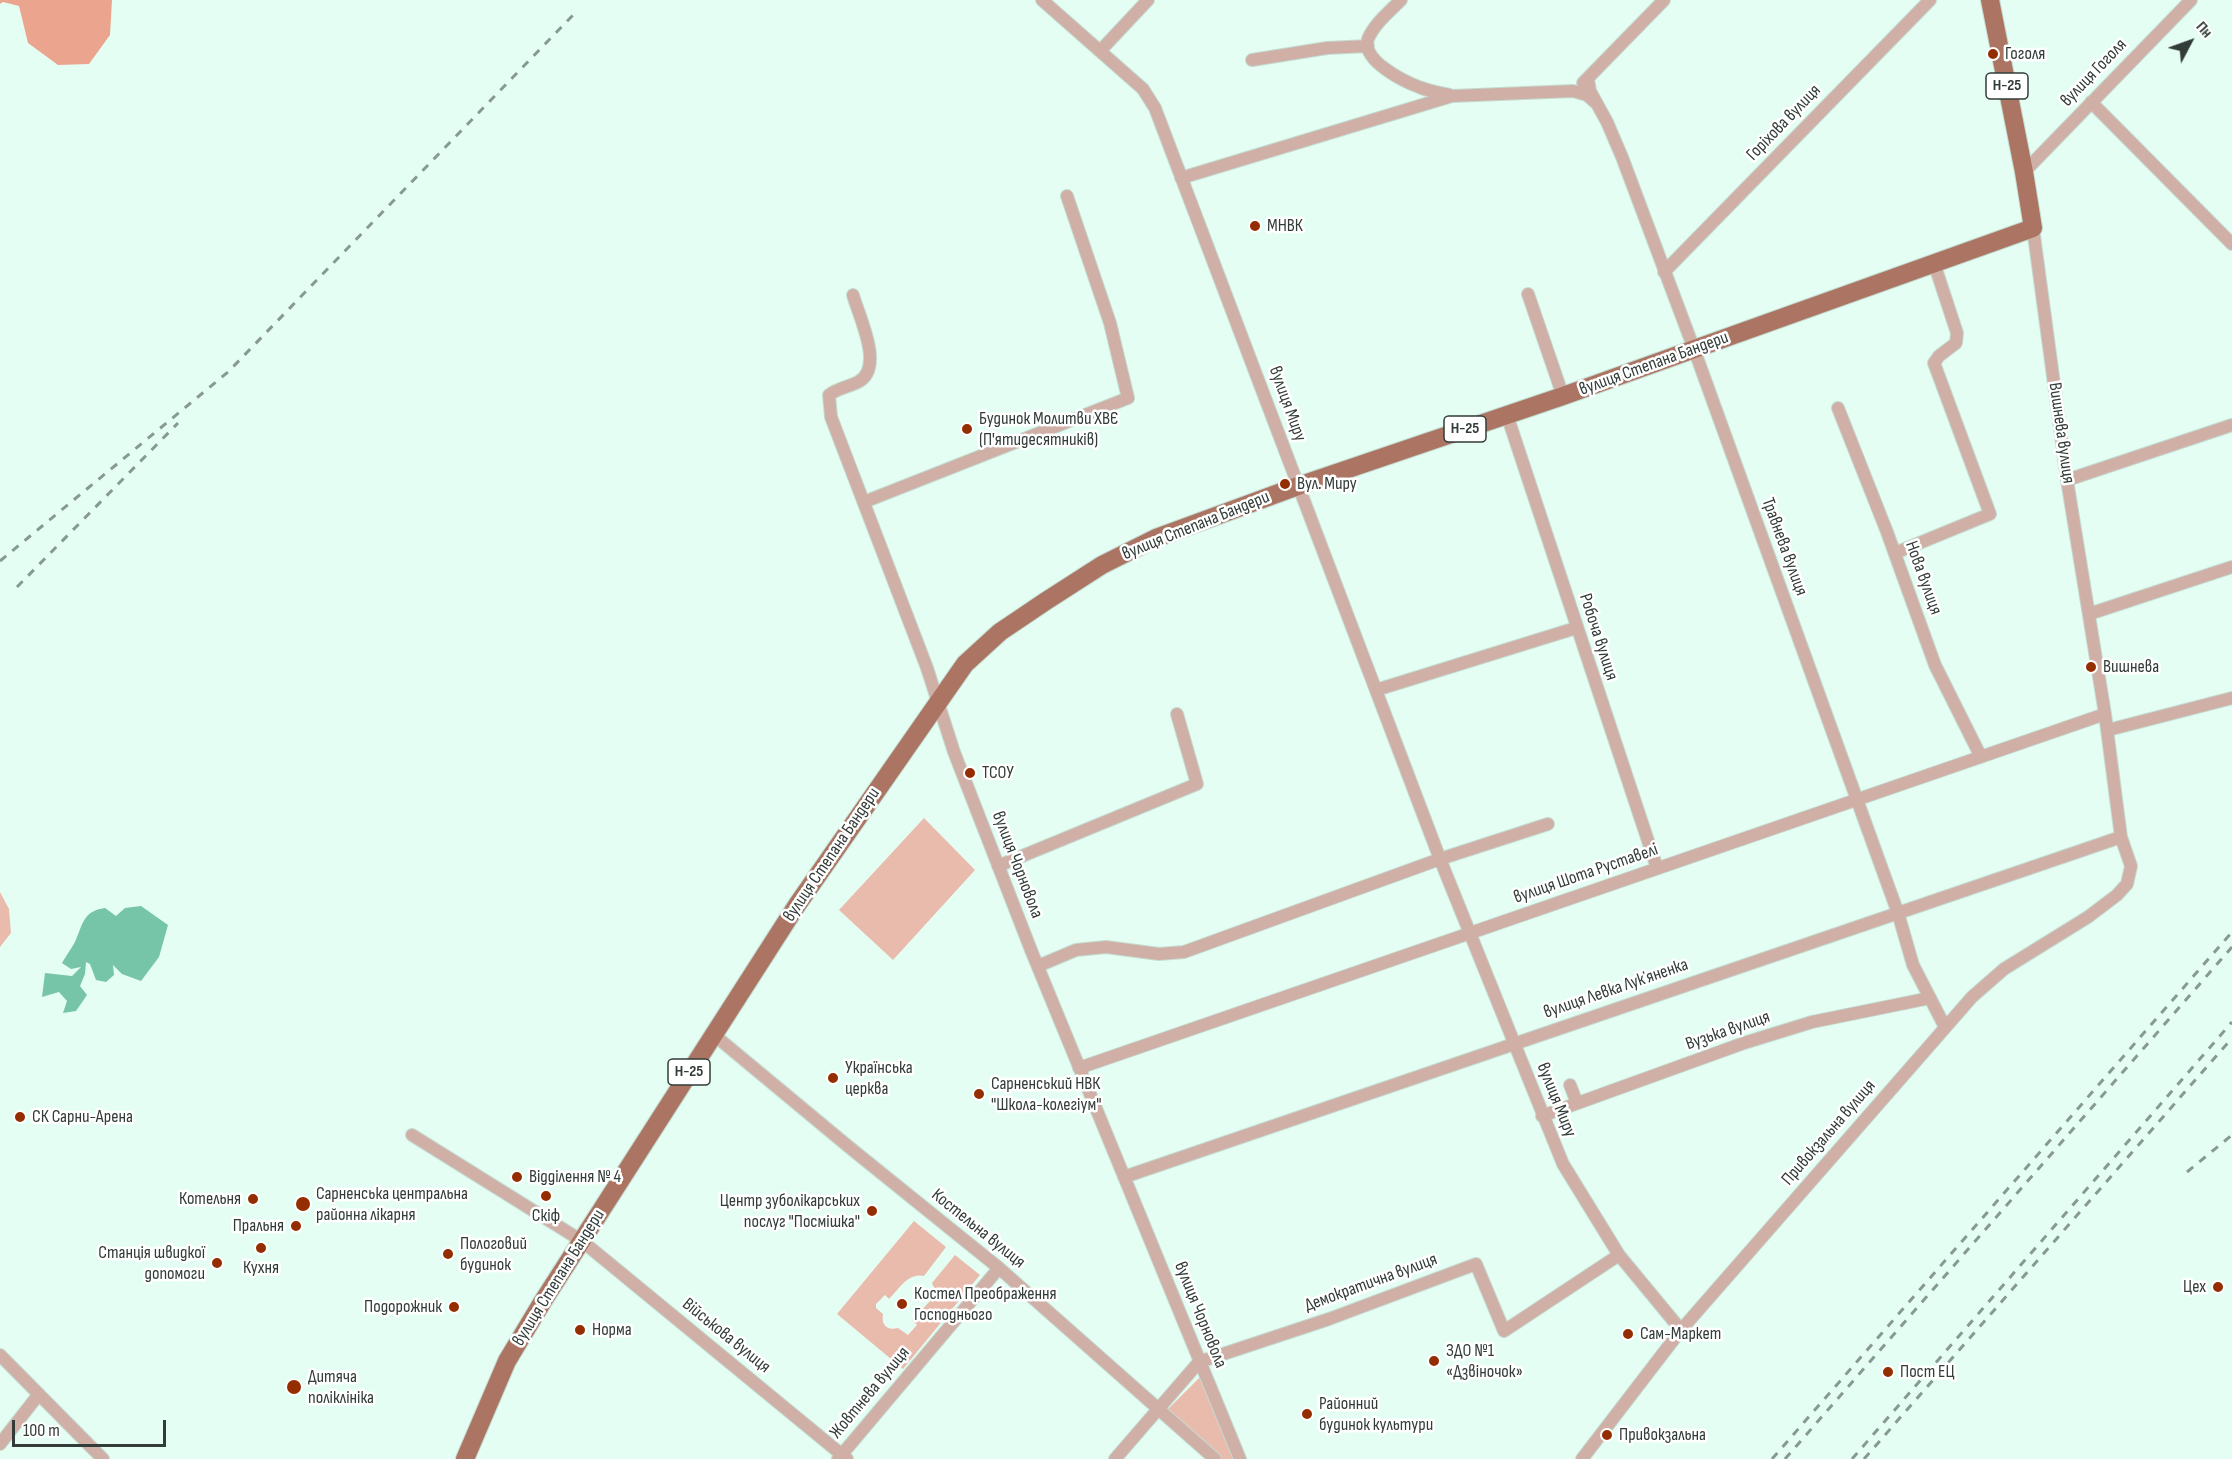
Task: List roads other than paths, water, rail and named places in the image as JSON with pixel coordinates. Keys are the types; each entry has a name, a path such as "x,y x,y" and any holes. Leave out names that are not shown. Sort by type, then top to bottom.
{"main road":[{"name":"Вишнева вулиця","path":"1990,0 2033,228"},
{"name":"вулиця Степана Бандери","path":"465,1459 507,1361 713,1034 798,905 939,700 965,664 1000,632 1102,565 1156,538 2033,228"}],"street":[{"name":"вулиця Миру","path":"1042,0 1143,89 1155,108 1440,859 1542,1116 1563,1164 1619,1255 1681,1330"},
{"path":"1101,50 1148,0"},
{"path":"1401,0 1383,18 1368,41 1369,52 1375,62 1420,87 1452,96"},
{"path":"1573,91 1588,79 1664,0"},
{"name":"Горіхова вулиця","path":"1664,272 1930,0"},
{"name":"вулиця Гоголя","path":"2024,172 2191,0"},
{"path":"1252,60 1327,48 1368,46"},
{"name":"Травнева вулиця","path":"1588,79 1590,91 1607,122 1622,158 1694,349 1898,913 1913,965 1945,1027"},
{"path":"1416,106 1420,99 1420,87"},
{"path":"1181,178 1452,96 1573,91 1587,95 1598,105"},
{"path":"2091,102 2229,236"},
{"path":"864,502 1128,398 1110,323 1067,196"},
{"name":"Вишнева вулиця","path":"2033,228 2067,480 2108,730 2121,837 2131,866"},
{"path":"1895,553 1990,514 1934,363 1939,356 1956,343 1957,333 1934,263"},
{"path":"1528,294 1563,396"},
{"name":"вулиця Чорновола","path":"853,295 872,356 870,370 860,381 837,389 829,395 829,406 939,700 954,752 998,866 1240,1459"},
{"name":"Нова вулиця","path":"1838,408 1895,553 1935,665 1982,757"},
{"name":"Робоча вулиця","path":"1507,415 1657,868"},
{"path":"2067,480 2232,425"},
{"path":"2089,614 2232,567"},
{"path":"1376,690 1576,628"},
{"path":"2108,730 2232,698"},
{"path":"998,866 1197,784 1177,714"},
{"name":"вулиця Шота Руставелі","path":"1079,1068 2105,714"},
{"path":"1038,966 1076,950 1107,947 1159,954 1184,952 1440,859 1548,824"},
{"name":"вулиця Левка Лукʼяненка","path":"1124,1177 2121,837"},
{"name":"Привокзальна вулиця","path":"1582,1459 1681,1330 1972,997 2004,969 2088,917 2116,895 2127,884 2131,866"},
{"name":"Вузька вулиця","path":"1542,1116 1744,1043 1812,1022 1930,998"},
{"name":"Костельна вулиця","path":"713,1034 999,1268 1215,1459"},
{"path":"1570,1085 1577,1103"},
{"name":"Військова вулиця","path":"412,1135 582,1241 842,1458"},
{"name":"Демократична вулиця","path":"1115,1459 1199,1362 1329,1319 1473,1257 1504,1331 1619,1255"},
{"name":"Жовтнева вулиця","path":"842,1458 999,1268"},
{"path":"0,1355 103,1459"},
{"path":"0,1444 39,1394"}],"railway":[{"path":"0,561 228,372 575,13"},
{"path":"17,587 178,423"},
{"path":"1772,1459 2232,932"},
{"path":"1785,1459 2232,947"},
{"path":"1852,1459 2232,1022"},
{"path":"1864,1459 2232,1038"},
{"path":"2187,1172 2232,1135"}],"place":[{"name":"Гоголя","path":"1993,54"},
{"name":"МНВК","path":"1255,226"},
{"name":"Будинок Молитви ХВЄ (П'ятидесятників)","path":"967,429"},
{"name":"Вул. Миру","path":"1285,484"},
{"name":"Вишнева","path":"2091,667"},
{"name":"ТСОУ","path":"970,773"},
{"name":"Українська церква","path":"833,1078"},
{"name":"Сарненський НВК \"Школа-колегіум\"","path":"979,1094"},
{"name":"СК Сарни-Арена","path":"20,1117"},
{"name":"Відділення № 4","path":"517,1177"},
{"name":"Скіф","path":"546,1196"},
{"name":"Котельня","path":"253,1199"},
{"name":"Сарненська центральна районна лікарня","path":"303,1204"},
{"name":"Центр зуболікарських послуг \"Посмішка\"","path":"872,1211"},
{"name":"Пральня","path":"296,1226"},
{"name":"Кухня","path":"261,1248"},
{"name":"Пологовий будинок","path":"448,1254"},
{"name":"Станція швидкої допомоги","path":"217,1263"},
{"name":"Цех","path":"2218,1287"},
{"name":"Костел Преображення Господнього","path":"902,1304"},
{"name":"Подорожник","path":"454,1307"},
{"name":"Норма","path":"580,1330"},
{"name":"Сам-Маркет","path":"1628,1334"},
{"name":"ЗДО №1 «Дзвіночок»","path":"1434,1361"},
{"name":"Пост ЕЦ","path":"1888,1372"},
{"name":"Дитяча поліклініка","path":"294,1387"},
{"name":"Районний будинок культури","path":"1307,1414"},
{"name":"Привокзальна","path":"1607,1435"}]}
